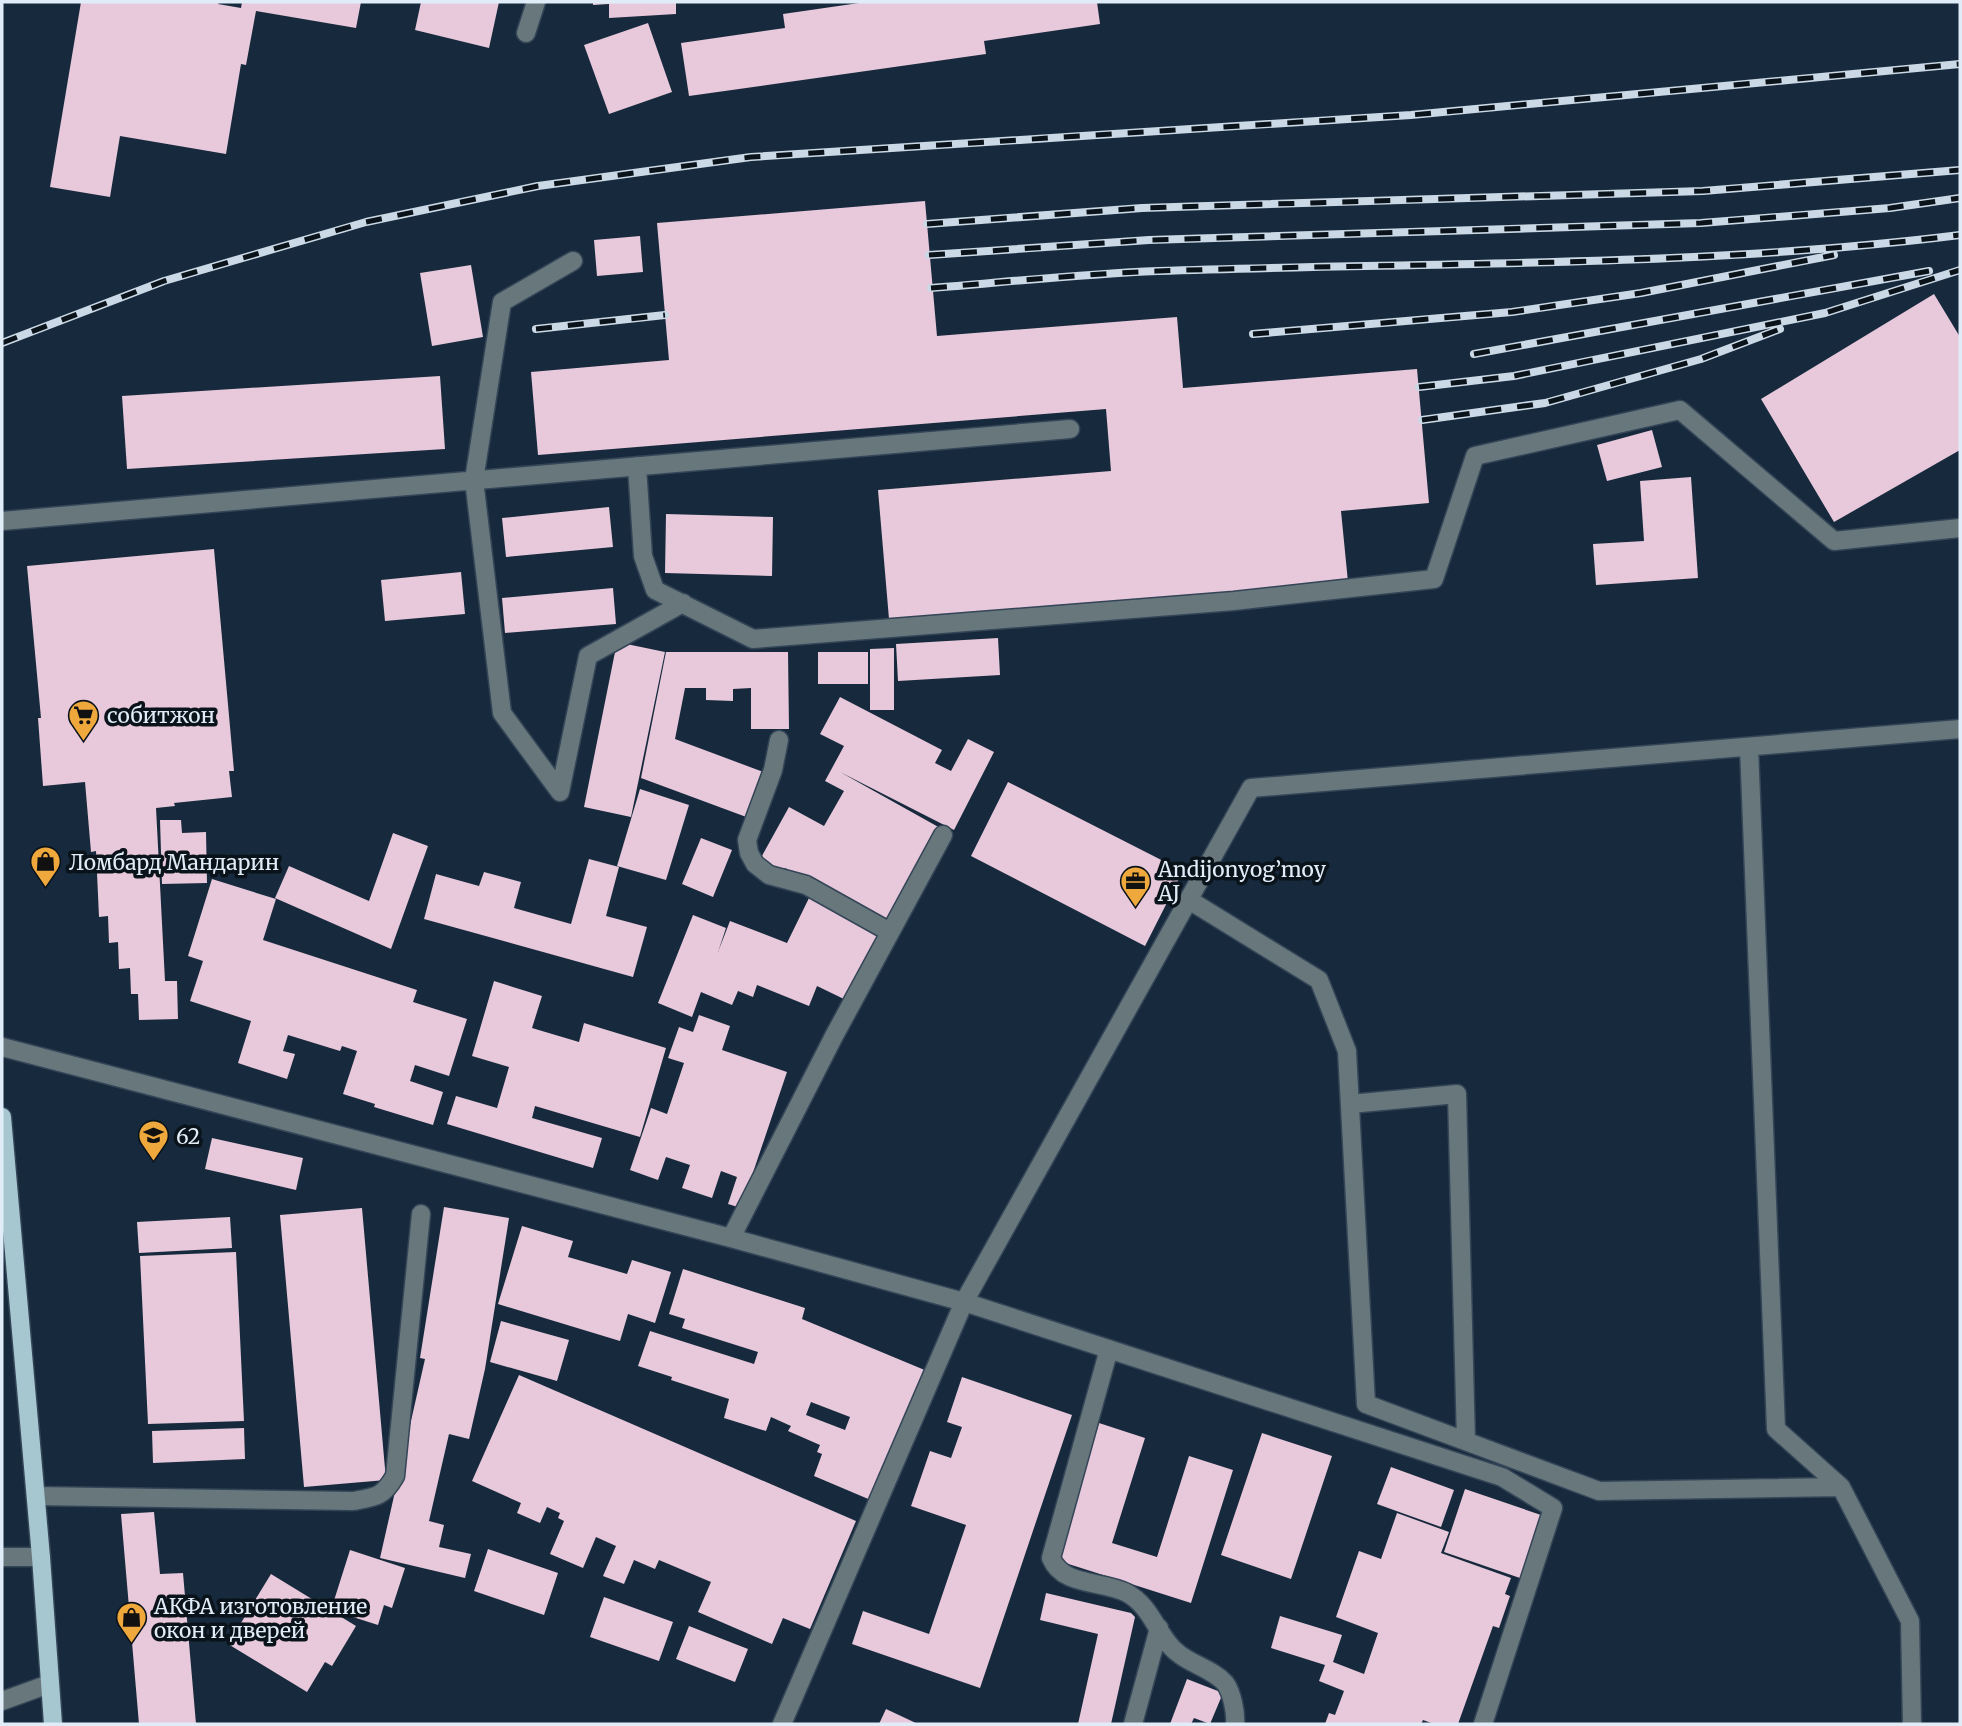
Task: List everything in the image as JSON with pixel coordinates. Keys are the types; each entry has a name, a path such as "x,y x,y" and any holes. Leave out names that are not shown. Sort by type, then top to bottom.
{"main road":[{"path":"2,1117 36,1496 53,1724"}],"street":[{"path":"526,33 536,2"},
{"path":"573,261 502,302 474,480 502,713 560,792 588,656 683,603"},
{"path":"637,466 643,556 655,590 753,639 1234,601 1434,579 1475,456 1680,410 1834,541 1960,528"},
{"path":"2,521 1070,429"},
{"path":"782,1724 964,1302 1251,788 1960,729"},
{"path":"779,740 774,770 747,840 749,853 755,864 769,875 806,885 890,932"},
{"path":"1749,747 1776,1429 1842,1487 1910,1621 1912,1724"},
{"path":"731,1238 943,835"},
{"path":"1189,900 1319,980 1348,1051 1366,1404 1599,1491 1842,1487"},
{"path":"2,1047 731,1238 964,1302 1502,1478 1553,1507 1483,1724"},
{"path":"1350,1104 1457,1094 1466,1441"},
{"path":"36,1496 354,1501 378,1496 387,1489 395,1476 421,1214"},
{"path":"1109,1349 1051,1558 1056,1569 1070,1577 1126,1593 1146,1608 1178,1654 1203,1666 1226,1684 1235,1724"},
{"path":"2,1557 41,1556"},
{"path":"1133,1724 1159,1628"},
{"path":"2,1701 49,1684"}],"building":[{"path":"81,2 219,2 218,4 241,8 242,2 361,2 356,28 256,11 246,65 241,64 226,154 120,136 110,197 50,187"},
{"path":"421,2 499,2 489,48 415,30"},
{"path":"593,2 676,2 676,14 609,18 609,4 593,5"},
{"path":"866,2 1097,2 1100,24 984,41 986,54 689,96 681,43 785,28 783,14"},
{"path":"648,23 672,92 609,114 584,45"},
{"path":"925,201 937,336 1177,317 1183,388 1417,369 1429,503 1341,511 1348,582 889,619 878,490 1111,471 1106,409 538,455 531,372 669,360 657,223"},
{"path":"640,236 643,272 597,276 594,240"},
{"path":"471,265 483,337 432,346 420,273"},
{"path":"1934,294 1960,337 1960,450 1834,522 1761,399"},
{"path":"440,376 445,449 127,469 122,396"},
{"path":"1652,430 1662,467 1607,481 1597,445"},
{"path":"1691,477 1698,578 1596,585 1593,544 1644,541 1640,481"},
{"path":"609,507 613,547 506,557 502,518"},
{"path":"666,514 773,517 772,576 665,573"},
{"path":"214,549 234,771 229,771 232,797 174,803 175,806 156,808 165,981 177,981 178,1019 139,1020 138,994 131,994 130,968 119,969 118,942 109,943 108,916 99,917 96,851 91,852 85,782 43,786 38,718 41,718 27,566"},
{"path":"461,572 465,614 385,621 381,580"},
{"path":"613,588 616,624 505,633 502,598"},
{"path":"998,638 1000,675 898,681 896,644"},
{"path":"617,642 665,652 631,817 584,807"},
{"path":"894,648 894,710 870,710 870,649"},
{"path":"666,652 788,652 789,729 751,729 751,688 733,689 733,701 706,700 706,688 685,688 675,739 766,773 749,818 641,778"},
{"path":"818,652 868,652 868,684 818,684"},
{"path":"840,697 942,750 935,763 951,771 968,739 994,752 954,830 840,772 942,829 889,925 785,868 781,875 758,863 789,807 824,826 844,791 825,781 844,746 820,734"},
{"path":"1008,782 1183,871 1145,946 971,856"},
{"path":"640,789 689,805 666,880 617,866"},
{"path":"160,820 181,820 182,833 206,832 207,883 162,884"},
{"path":"393,833 428,846 391,949 275,898 289,866 369,901"},
{"path":"701,838 732,850 713,897 682,884"},
{"path":"589,859 619,867 606,916 647,927 633,977 424,919 436,874 479,886 484,872 521,882 514,908 571,924"},
{"path":"212,879 276,899 263,940 417,990 413,1002 467,1019 449,1076 415,1065 410,1081 443,1092 433,1125 374,1107 375,1104 343,1094 357,1051 342,1046 340,1051 288,1035 283,1051 295,1054 287,1079 238,1063 251,1021 190,1001 203,961 188,956"},
{"path":"809,898 881,933 848,1001 817,986 809,1006 757,985 753,997 738,991 732,1005 701,992 692,1017 658,1003 693,915 726,928 718,952 730,921 787,943"},
{"path":"494,981 542,996 532,1028 579,1042 584,1023 666,1048 640,1137 535,1106 532,1118 602,1138 593,1168 447,1124 456,1096 497,1108 509,1067 472,1056"},
{"path":"699,1015 730,1026 722,1050 787,1072 741,1208 728,1204 737,1177 721,1171 712,1198 682,1188 690,1165 666,1157 658,1180 630,1170 651,1108 667,1114 684,1063 668,1058 679,1027 693,1032"},
{"path":"212,1138 303,1158 296,1190 205,1169"},
{"path":"444,1207 509,1218 485,1369 469,1439 449,1434 429,1521 444,1525 439,1547 471,1554 465,1578 380,1558 425,1359 420,1358"},
{"path":"362,1208 386,1480 304,1487 280,1215"},
{"path":"230,1217 232,1248 139,1253 137,1222"},
{"path":"522,1226 573,1241 568,1257 627,1274 632,1260 671,1272 655,1323 628,1314 620,1341 498,1304"},
{"path":"236,1252 244,1421 148,1424 140,1256"},
{"path":"683,1269 805,1308 802,1319 927,1371 873,1501 814,1476 822,1454 817,1452 820,1445 788,1431 791,1426 771,1417 766,1431 724,1418 729,1399 638,1366 650,1331 754,1364 758,1352 682,1328 685,1319 669,1314","holes":["811,1402 850,1417 845,1430 806,1415"]},
{"path":"501,1321 569,1340 557,1381 490,1362"},
{"path":"519,1375 856,1521 810,1629 783,1618 772,1644 698,1612 711,1582 659,1560 655,1569 634,1560 624,1584 603,1576 616,1546 596,1537 583,1568 550,1554 564,1521 558,1518 560,1513 547,1507 540,1523 517,1513 521,1503 472,1481"},
{"path":"962,1377 1072,1415 980,1688 852,1644 863,1611 929,1634 966,1525 911,1506 930,1451 951,1458 962,1427 947,1422"},
{"path":"1099,1423 1145,1438 1112,1543 1157,1557 1189,1456 1233,1470 1191,1603 1056,1560"},
{"path":"244,1428 245,1459 153,1463 152,1431"},
{"path":"1262,1433 1332,1456 1291,1579 1221,1555"},
{"path":"1391,1467 1454,1490 1441,1527 1377,1504"},
{"path":"1465,1489 1541,1515 1520,1578 1444,1552"},
{"path":"154,1512 160,1574 183,1573 196,1724 139,1724 121,1514"},
{"path":"1397,1513 1449,1532 1441,1553 1511,1578 1505,1594 1510,1596 1499,1628 1493,1626 1458,1724 1434,1724 1423,1720 1421,1724 1325,1724 1329,1713 1335,1715 1344,1691 1319,1681 1325,1665 1271,1648 1280,1616 1342,1635 1333,1662 1364,1674 1378,1633 1336,1617 1359,1551 1381,1559"},
{"path":"488,1549 558,1573 544,1615 474,1591"},
{"path":"350,1550 405,1568 392,1608 384,1605 378,1625 331,1610"},
{"path":"271,1574 356,1626 332,1666 325,1662 307,1692 228,1644"},
{"path":"1046,1593 1131,1613 1135,1617 1111,1724 1078,1724 1098,1634 1040,1620"},
{"path":"604,1597 673,1622 659,1661 590,1637"},
{"path":"689,1626 748,1649 735,1682 676,1659"},
{"path":"1187,1679 1223,1693 1210,1724 1194,1718 1191,1724 1170,1724"},
{"path":"886,1709 918,1724 879,1724"}],"railway":[{"path":"2,343 164,281 366,222 538,186 751,157 1411,115 1960,64"},
{"path":"927,224 1142,208 1703,191 1960,170"},
{"path":"929,255 1149,240 1701,223 1890,208 1960,198"},
{"path":"931,288 1158,271 1660,259 1860,246 1960,235"},
{"path":"1253,334 1512,312 1641,293 1834,255"},
{"path":"1419,387 1514,376 1825,313 1960,270"},
{"path":"1474,354 1929,271"},
{"path":"536,329 665,315"},
{"path":"1422,420 1545,403 1701,359 1780,329"}],"place":[{"name":"собитжон","path":"84,742"},
{"name":"Ломбард Мандарин","path":"46,889"},
{"name":"Andijonyog’moy AJ","path":"1135,908"},
{"name":"62","path":"153,1163"},
{"name":"АКФА изготовление окон и дверей","path":"131,1645"}]}
